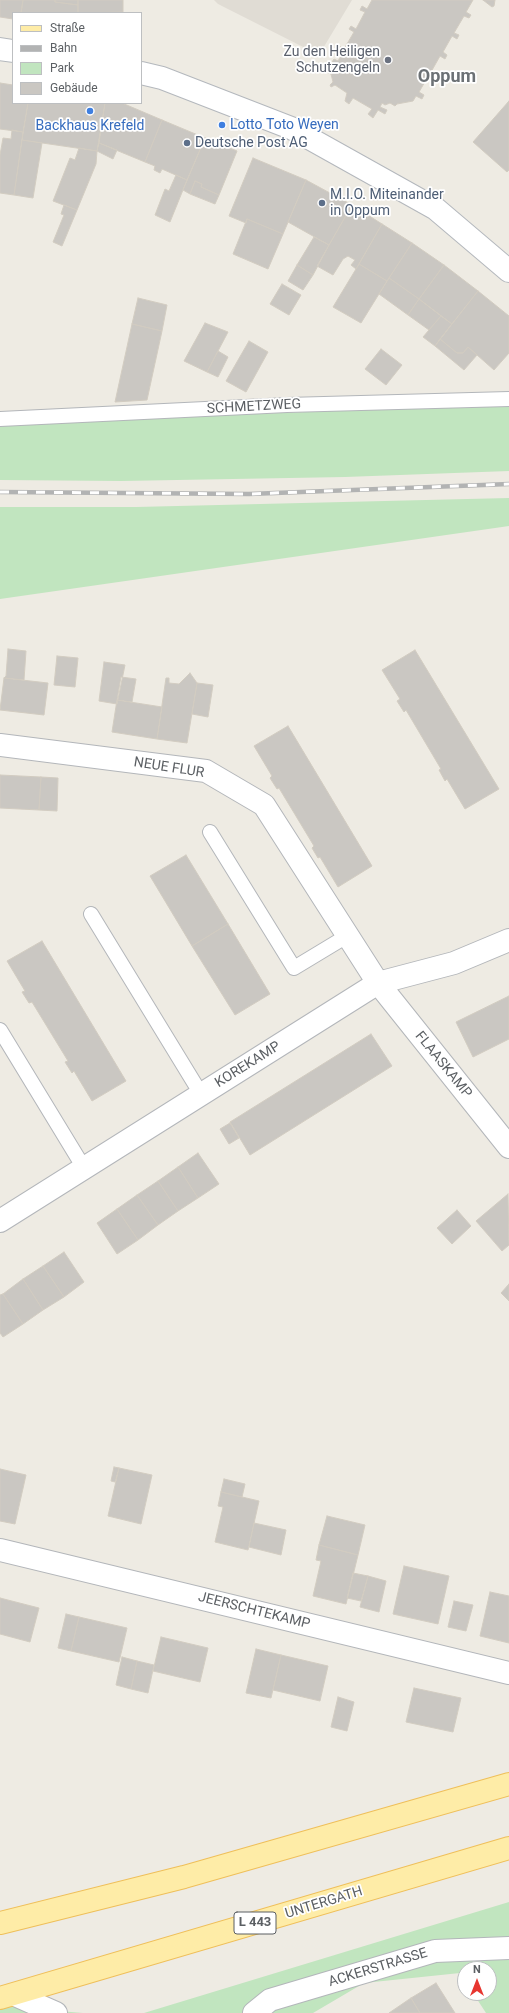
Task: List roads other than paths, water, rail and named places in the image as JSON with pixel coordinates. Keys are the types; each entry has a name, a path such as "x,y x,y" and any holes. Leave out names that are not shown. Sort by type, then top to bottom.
{"main road":[{"path":"0,1923 184,1877 509,1784"},
{"name":"UNTERGATH","path":"8,1996 509,1848"}],"street":[{"path":"0,49 12,51"},
{"path":"142,73 162,78 291,128 436,209 509,271"},
{"name":"NEUE FLUR","path":"0,745 206,771 264,805 378,983"},
{"name":"KOREKAMP","path":"0,1221 378,983 454,963 509,940"},
{"name":"FLAASKAMP","path":"378,983 509,1147"},
{"name":"JEERSCHTEKAMP","path":"0,1550 509,1672"},
{"name":"ACKERSTRASSE","path":"254,2013 270,2000 435,1951 509,1948"},
{"path":"8,1996 56,2013"}],"lane":[{"name":"SCHMETZWEG","path":"0,419 287,405 509,399"},
{"path":"210,832 294,968 347,936"},
{"path":"91,914 201,1094"},
{"path":"0,1030 84,1168"}],"railway":[{"path":"0,492 249,494 509,484"}],"place":[{"name":"Zu den Heiligen Schutzengeln","path":"388,60"},
{"name":"Backhaus Krefeld","path":"90,111"},
{"name":"Lotto Toto Weyen","path":"222,125"},
{"name":"Deutsche Post AG","path":"187,143"},
{"name":"M.I.O. Miteinander in Oppum","path":"322,203"}],"district":[{"name":"Oppum","path":"447,77"}]}
